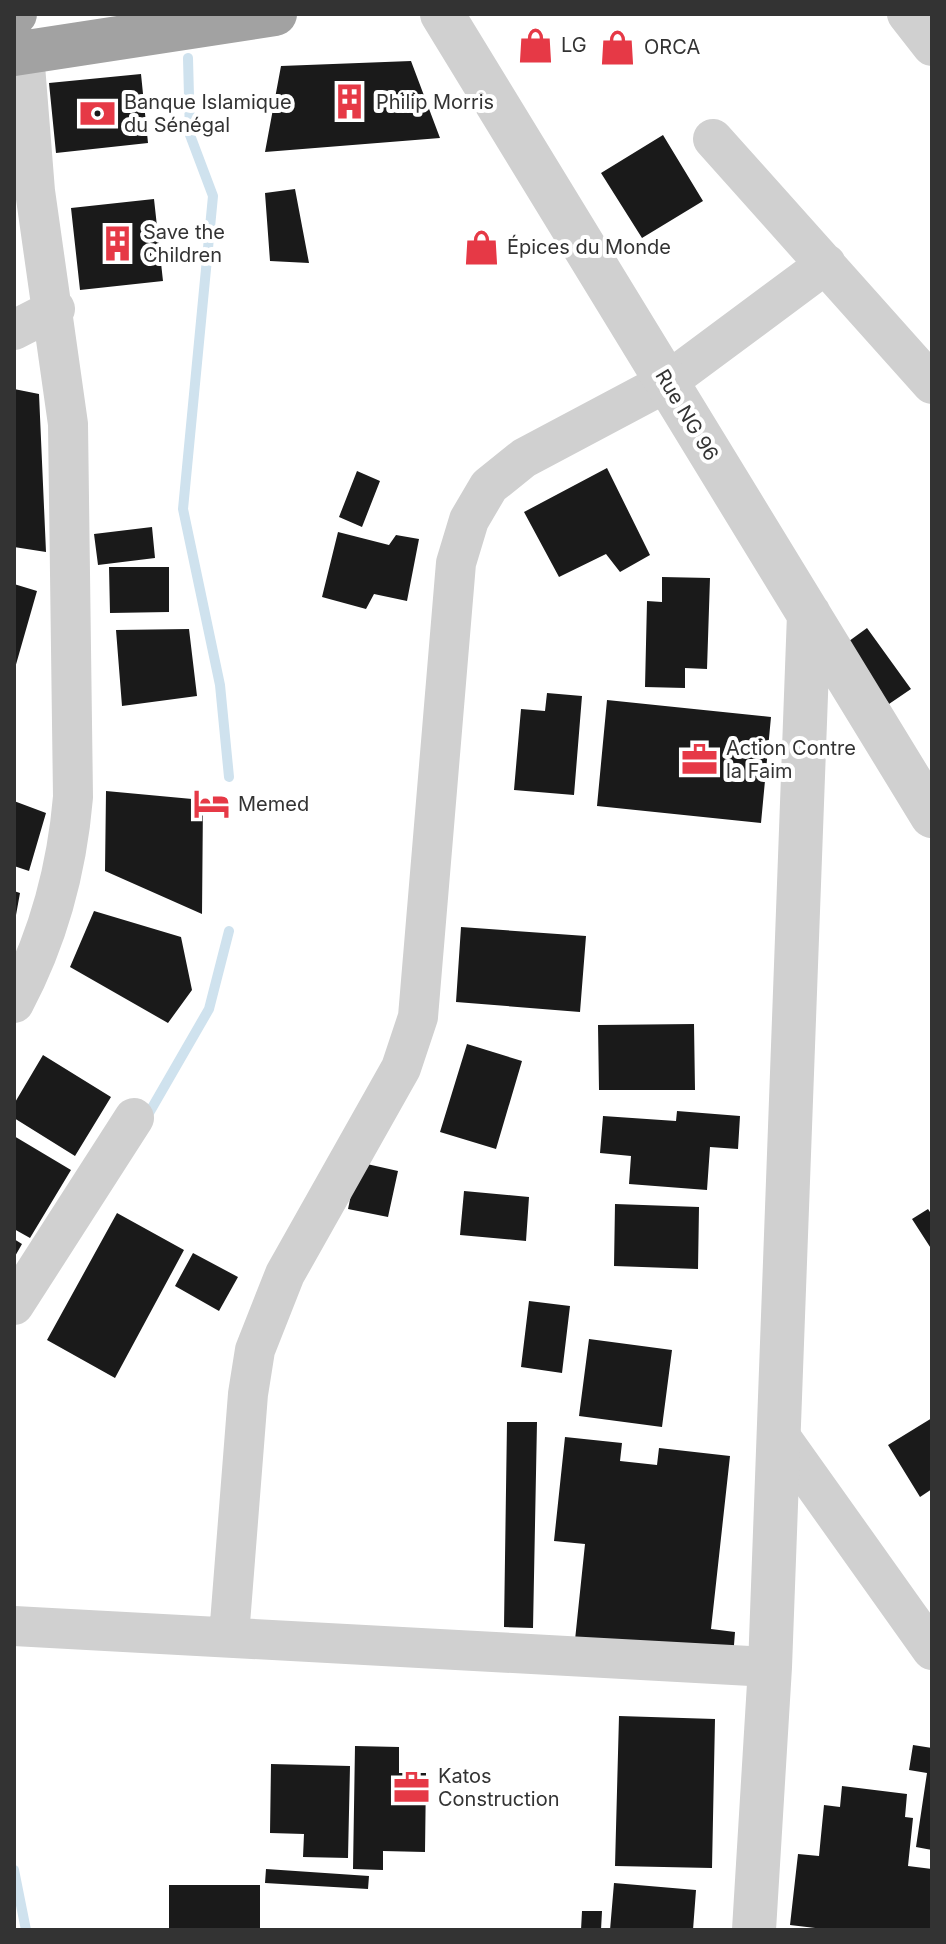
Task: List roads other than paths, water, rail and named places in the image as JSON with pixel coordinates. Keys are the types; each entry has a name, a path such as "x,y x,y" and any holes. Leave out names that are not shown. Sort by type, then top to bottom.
{"highway":[{"path":"17,34 275,14"}],"street":[{"name":"Rue NG 96","path":"442,14 932,816"},
{"path":"907,14 932,46"},
{"path":"14,1003 59,887 69,843 73,797 69,439 55,309 35,191 17,34"},
{"path":"713,139 932,384"},
{"path":"229,1636 248,1394 255,1350 285,1274 401,1068 418,1017 456,563 469,520 489,486 524,458 667,382 826,264"},
{"path":"14,330 55,309"},
{"path":"754,1930 770,1667 809,614"},
{"path":"14,1305 134,1118"},
{"path":"777,1432 932,1650"},
{"path":"14,1626 770,1667"}],"waterway":[{"path":"188,58 190,135 213,196 183,509 220,685 229,777"},
{"path":"145,1120 209,1009 229,931"},
{"path":"14,1870 26,1930"}],"place":[{"name":"LG","path":"535,45"},
{"name":"ORCA","path":"618,47"},
{"name":"Philip Morris","path":"350,102"},
{"name":"Banque Islamique du Sénégal","path":"98,113"},
{"name":"Save the Children","path":"117,244"},
{"name":"Épices du Monde","path":"481,247"},
{"name":"Action Contre la Faim","path":"700,760"},
{"name":"Memed","path":"212,804"},
{"name":"Katos Construction","path":"412,1787"}]}
